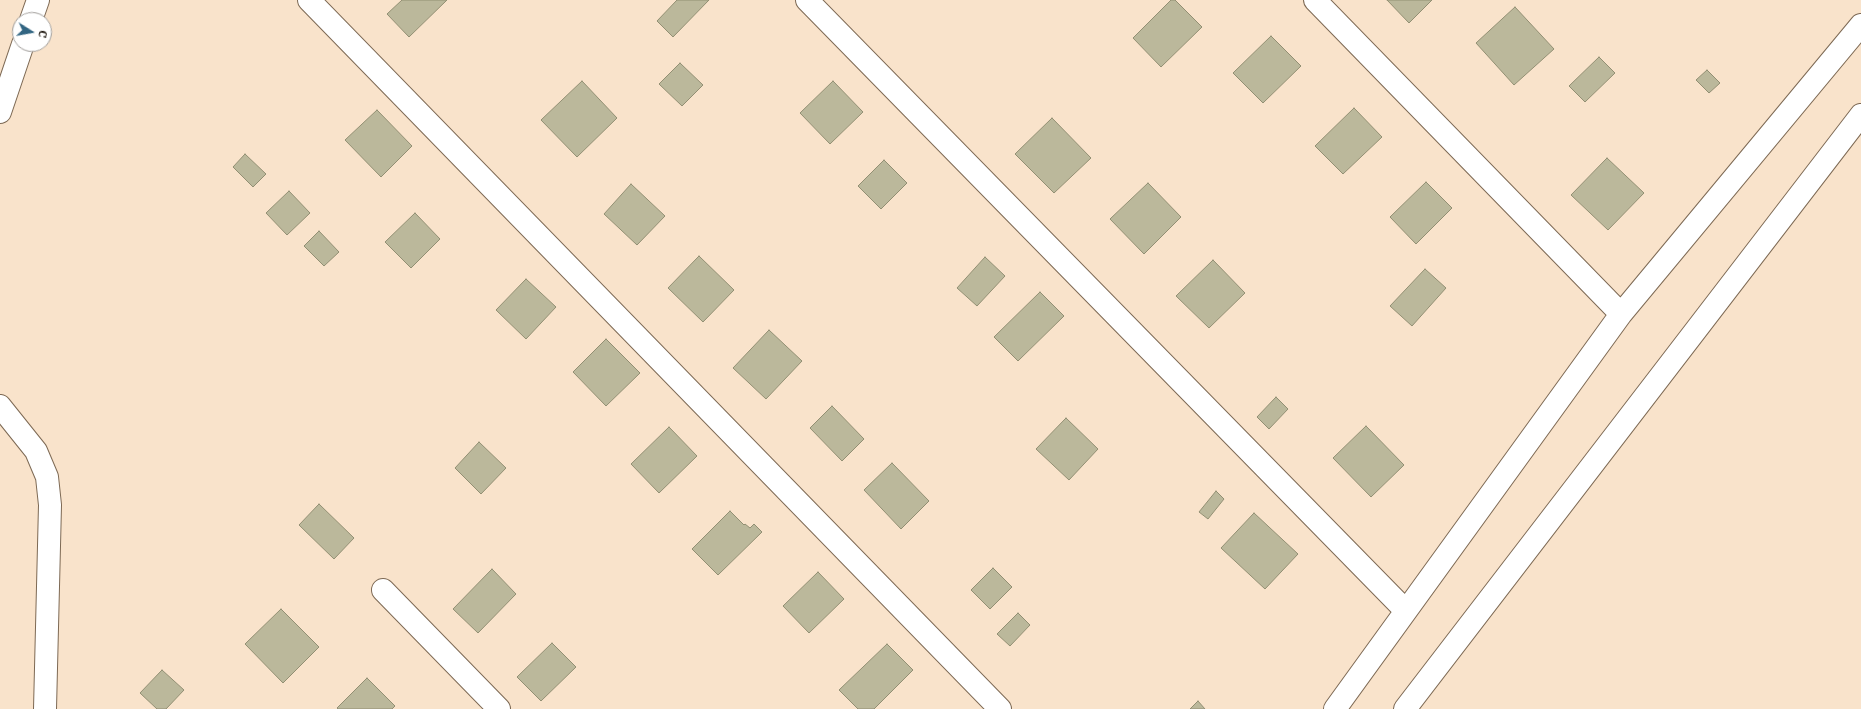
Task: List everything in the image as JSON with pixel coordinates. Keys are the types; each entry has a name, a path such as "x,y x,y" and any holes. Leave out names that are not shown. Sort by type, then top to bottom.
{"street":[{"path":"34,12 38,0"},
{"path":"309,0 1000,709"},
{"path":"806,0 1406,611"},
{"path":"1315,0 1621,314"},
{"path":"1335,709 1621,314 1861,25"},
{"path":"0,112 20,52"},
{"path":"1405,709 1861,115"},
{"path":"0,406 36,451 47,477 50,505 45,709"},
{"path":"383,590 499,709"}],"building":[{"path":"402,0 447,0 409,37 387,14"},
{"path":"677,0 709,0 673,37 657,21"},
{"path":"1171,0 1175,0 1202,27 1161,67 1133,38"},
{"path":"1387,0 1432,0 1409,23"},
{"path":"1515,7 1554,49 1514,85 1476,43"},
{"path":"1271,36 1301,66 1263,103 1233,73"},
{"path":"1599,57 1615,73 1585,102 1569,86"},
{"path":"680,63 703,85 682,106 659,84"},
{"path":"1707,70 1720,83 1709,93 1696,80"},
{"path":"582,81 617,118 577,157 541,120"},
{"path":"833,81 863,112 830,144 800,113"},
{"path":"1354,108 1382,137 1343,174 1315,146"},
{"path":"377,110 412,146 381,177 345,140"},
{"path":"1052,118 1091,158 1054,193 1015,154"},
{"path":"245,154 266,174 253,187 233,167"},
{"path":"1607,158 1644,193 1608,230 1571,195"},
{"path":"884,160 907,183 881,209 858,186"},
{"path":"1426,182 1452,208 1416,244 1390,217"},
{"path":"1148,183 1181,217 1144,254 1110,219"},
{"path":"631,184 665,216 637,245 604,214"},
{"path":"289,191 310,213 287,235 266,213"},
{"path":"415,213 440,239 411,268 385,242"},
{"path":"319,231 339,252 324,266 304,246"},
{"path":"699,256 734,290 703,322 668,288"},
{"path":"985,257 1005,276 977,306 957,288"},
{"path":"1213,260 1245,293 1209,328 1176,296"},
{"path":"1425,269 1446,288 1412,326 1390,306"},
{"path":"526,279 556,307 526,339 496,310"},
{"path":"1040,292 1064,316 1018,361 994,337"},
{"path":"769,330 802,361 766,399 733,368"},
{"path":"606,339 640,373 606,406 573,372"},
{"path":"1276,397 1288,409 1269,429 1257,417"},
{"path":"832,406 864,439 842,461 810,428"},
{"path":"1066,418 1098,449 1069,480 1036,449"},
{"path":"1366,426 1404,465 1371,497 1333,458"},
{"path":"669,427 697,456 659,493 631,464"},
{"path":"479,442 506,468 481,494 455,468"},
{"path":"892,463 929,501 901,529 864,490"},
{"path":"1216,491 1224,499 1208,519 1199,512"},
{"path":"319,504 354,538 334,559 299,525"},
{"path":"730,511 744,525 745,524 750,528 754,524 762,532 718,575 692,549"},
{"path":"1254,513 1298,554 1265,589 1221,548"},
{"path":"993,568 1012,587 990,609 971,590"},
{"path":"492,569 516,594 478,633 453,609"},
{"path":"818,572 844,599 809,633 783,606"},
{"path":"281,609 319,647 283,683 245,644"},
{"path":"1018,613 1030,625 1010,646 997,634"},
{"path":"552,643 576,667 541,701 517,677"},
{"path":"887,644 913,670 874,709 858,709 839,690"},
{"path":"162,670 184,690 166,709 157,709 140,693"},
{"path":"367,678 395,706 392,709 338,709 337,708"},
{"path":"1198,701 1205,709 1190,709"}]}
